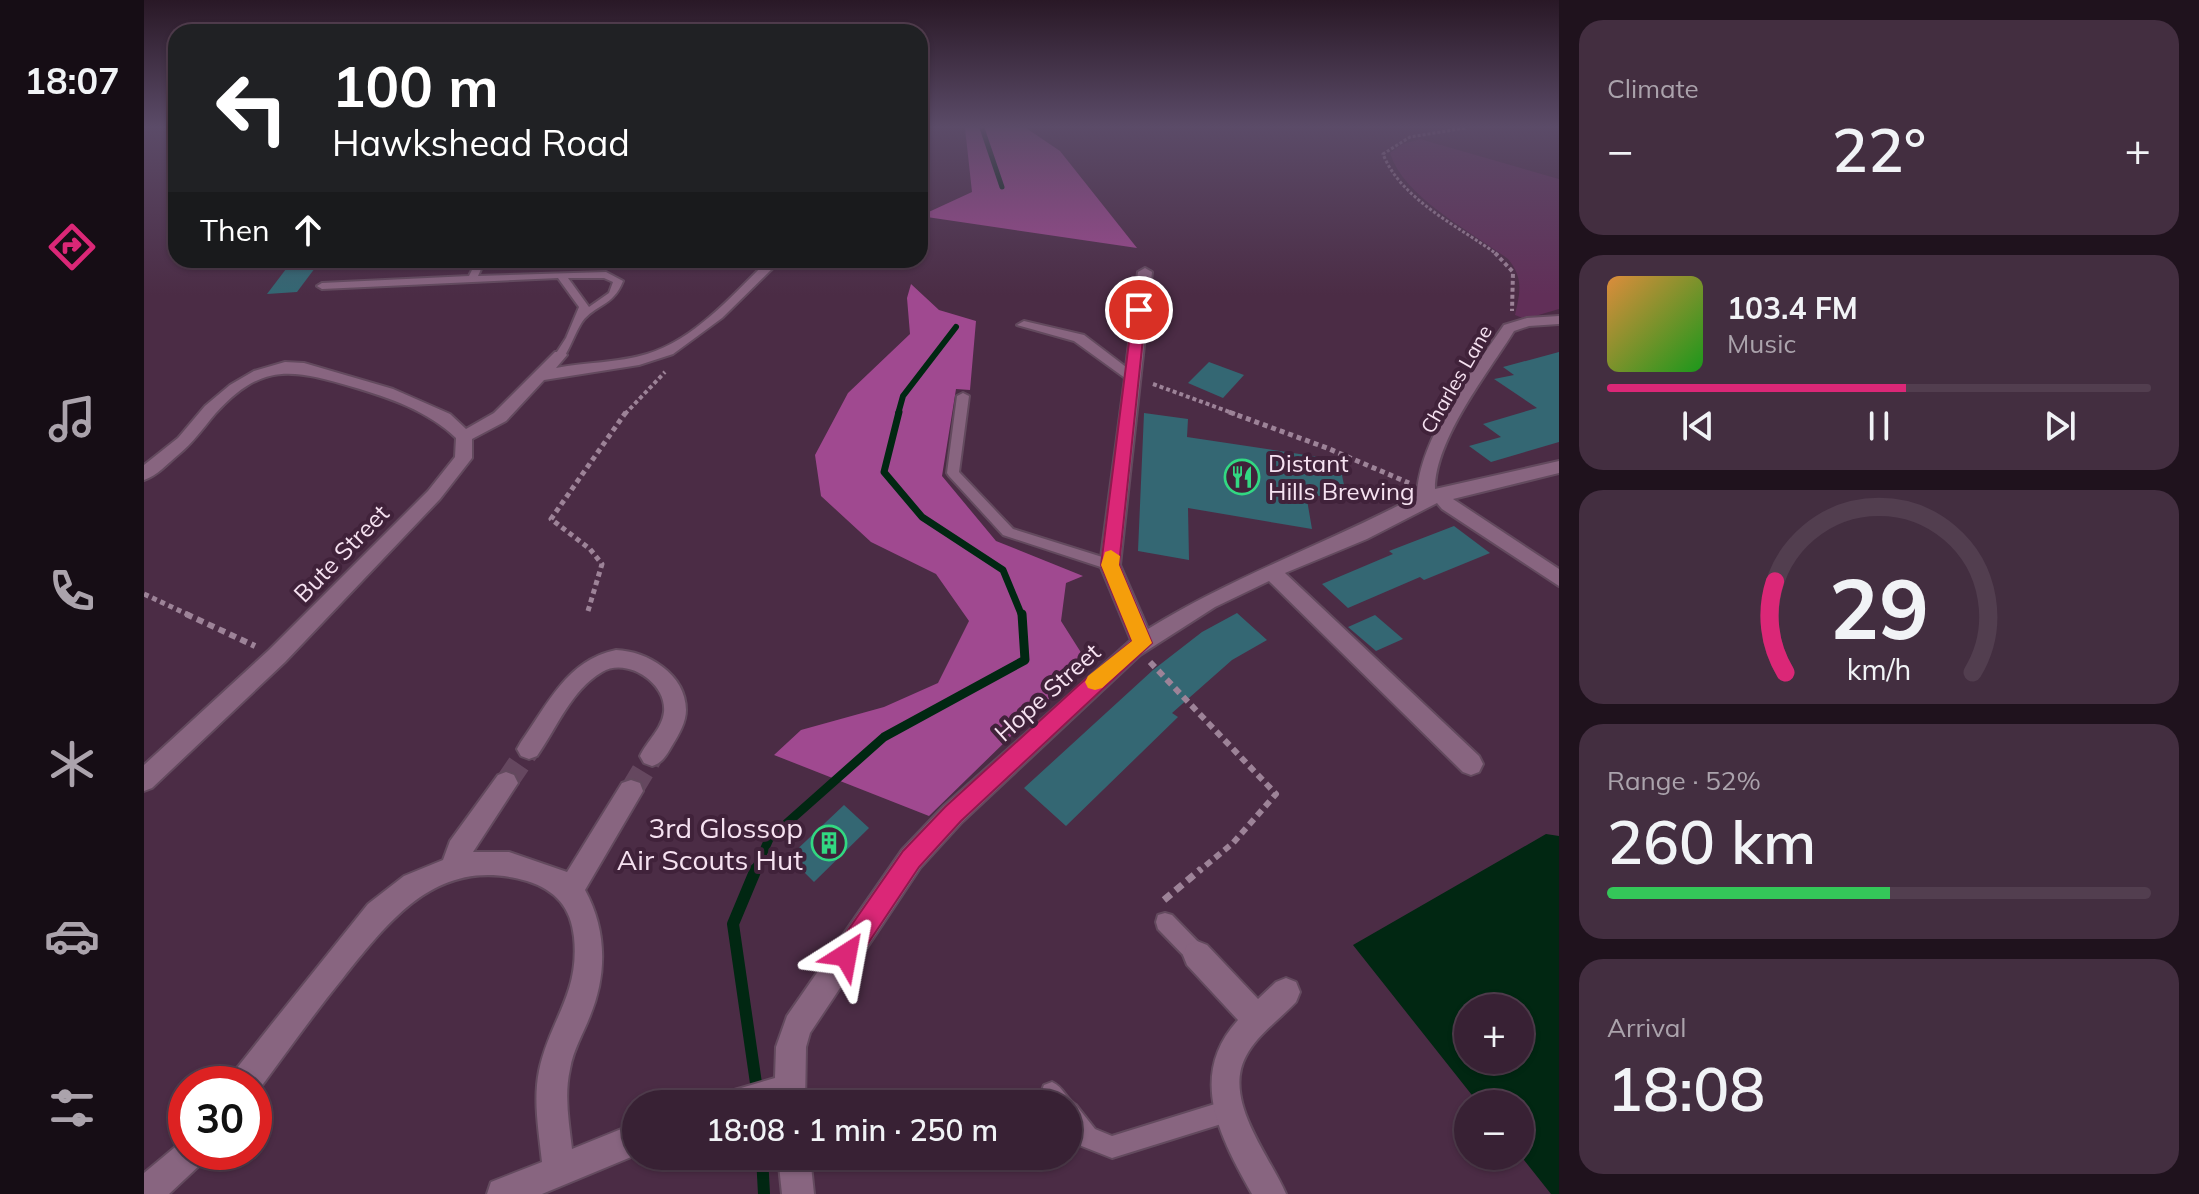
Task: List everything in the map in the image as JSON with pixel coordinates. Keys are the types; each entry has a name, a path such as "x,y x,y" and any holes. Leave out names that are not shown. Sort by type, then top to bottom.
{"street":[{"path":"542,376 565,369 614,365 656,356 691,335 766,268"},
{"path":"1138,646 1110,565 1145,272"},
{"name":"Charles Lane","path":"1430,494 1430,465 1457,411 1509,328 1527,322 1559,320"},
{"path":"1024,325 1079,338 1115,367 1132,376"},
{"path":"144,474 184,442 211,409 259,374 285,367 344,378 387,392 444,418 464,437 500,417 560,355"},
{"name":"Bute Street","path":"144,780 277,656 434,495 463,458 464,437"},
{"name":"Hope Street","path":"786,1090 797,1026 911,859 963,804 1138,646 1208,602 1271,571 1360,534 1430,494 1559,467"},
{"path":"1430,494 1559,579"},
{"path":"1271,571 1471,764"},
{"path":"529,749 576,682 592,667 611,660 633,659 650,666 674,701 673,722 652,756"},
{"path":"452,868 459,850 506,783"},
{"path":"571,889 631,791"},
{"path":"257,1066 310,995 383,907 415,884 452,868 488,864 520,866 553,877 571,889 585,922 589,957 587,987 558,1056 551,1090 559,1170"},
{"path":"1197,955 1259,1021"},
{"path":"1270,1194 1240,1142 1224,1086 1232,1050 1286,992"},
{"path":"503,1194 622,1145"},
{"path":"145,1194 171,1170"},
{"path":"795,1170 798,1194"}],"lane":[{"path":"472,279 477,268"},
{"path":"560,355 584,307 561,275"},
{"path":"322,286 561,275 606,275 618,281 613,294 578,320"},
{"path":"963,396 953,473 1008,532 1110,565"},
{"path":"1165,922 1197,955"},
{"path":"1082,1131 1087,1137 1112,1147 1231,1110"}],"path":[{"path":"1403,184 1504,259 1513,272 1509,328"},
{"path":"588,611 602,564 590,549 551,519 633,402 665,372 691,335"},
{"path":"1132,376 1327,448 1430,494"},
{"path":"144,594 277,656"},
{"path":"1138,646 1276,794 1233,843 1153,908 1165,922"}],"shaded area":[{"path":"971,184 1086,184 1137,248 928,217 928,212 972,192"},
{"path":"1409,184 1559,184 1559,309 1525,319 1515,315 1519,279 1508,259 1440,212"},
{"path":"911,284 939,310 976,321 970,390 956,389 942,476 996,541 1083,576 1066,583 1061,621 1087,662 929,816 774,755 801,730 884,707 938,683 969,621 936,574 871,542 821,496 815,455 848,393 910,334 907,298"},
{"path":"1546,834 1559,836 1559,1194 1551,1194 1532,1170 1534,1090 1468,1090 1455,1074 1534,1074 1534,994 1454,994 1454,1072 1353,945"}],"building":[{"path":"315,268 297,292 267,294 286,269"},
{"path":"1559,352 1559,442 1491,462 1469,446 1501,437 1483,424 1537,408 1494,379 1514,375 1503,367"},
{"path":"1209,362 1244,375 1223,398 1188,383"},
{"name":"Distant Hills Brewing","path":"1144,413 1188,419 1187,437 1339,460 1347,500 1306,494 1312,529 1188,508 1189,560 1138,551"},
{"path":"1454,526 1490,553 1424,580 1420,577 1348,608 1322,584 1393,554 1389,551"},
{"path":"1237,613 1267,640 1232,660 1172,713 1178,717 1066,826 1024,788 1153,670 1202,632"},
{"path":"1375,615 1403,639 1376,651 1348,627"},
{"name":"3rd Glossop Air Scouts Hut","path":"844,805 869,828 814,882 789,857"}],"waterway":[{"path":"898,414 903,396 956,327"},
{"path":"899,412 884,472 922,517 1003,570 1022,616"},
{"path":"755,871 769,839 884,737 1025,660 1022,614"},
{"path":"756,869 733,924 757,1090"},
{"path":"763,1170 764,1194"}],"tunnel":[{"path":"506,783 529,749"},
{"path":"631,791 652,756"}],"slow traffic":[{"path":"1095,682 1143,643 1110,565 1111,556"}],"place":[{"name":"Distant Hills Brewing","path":"1242,477"},
{"name":"3rd Glossop Air Scouts Hut","path":"829,843"}],"route":[{"path":"846,955 911,859 953,814 1087,690 1143,643 1110,565 1130,384 1137,349 1139,310"}]}
